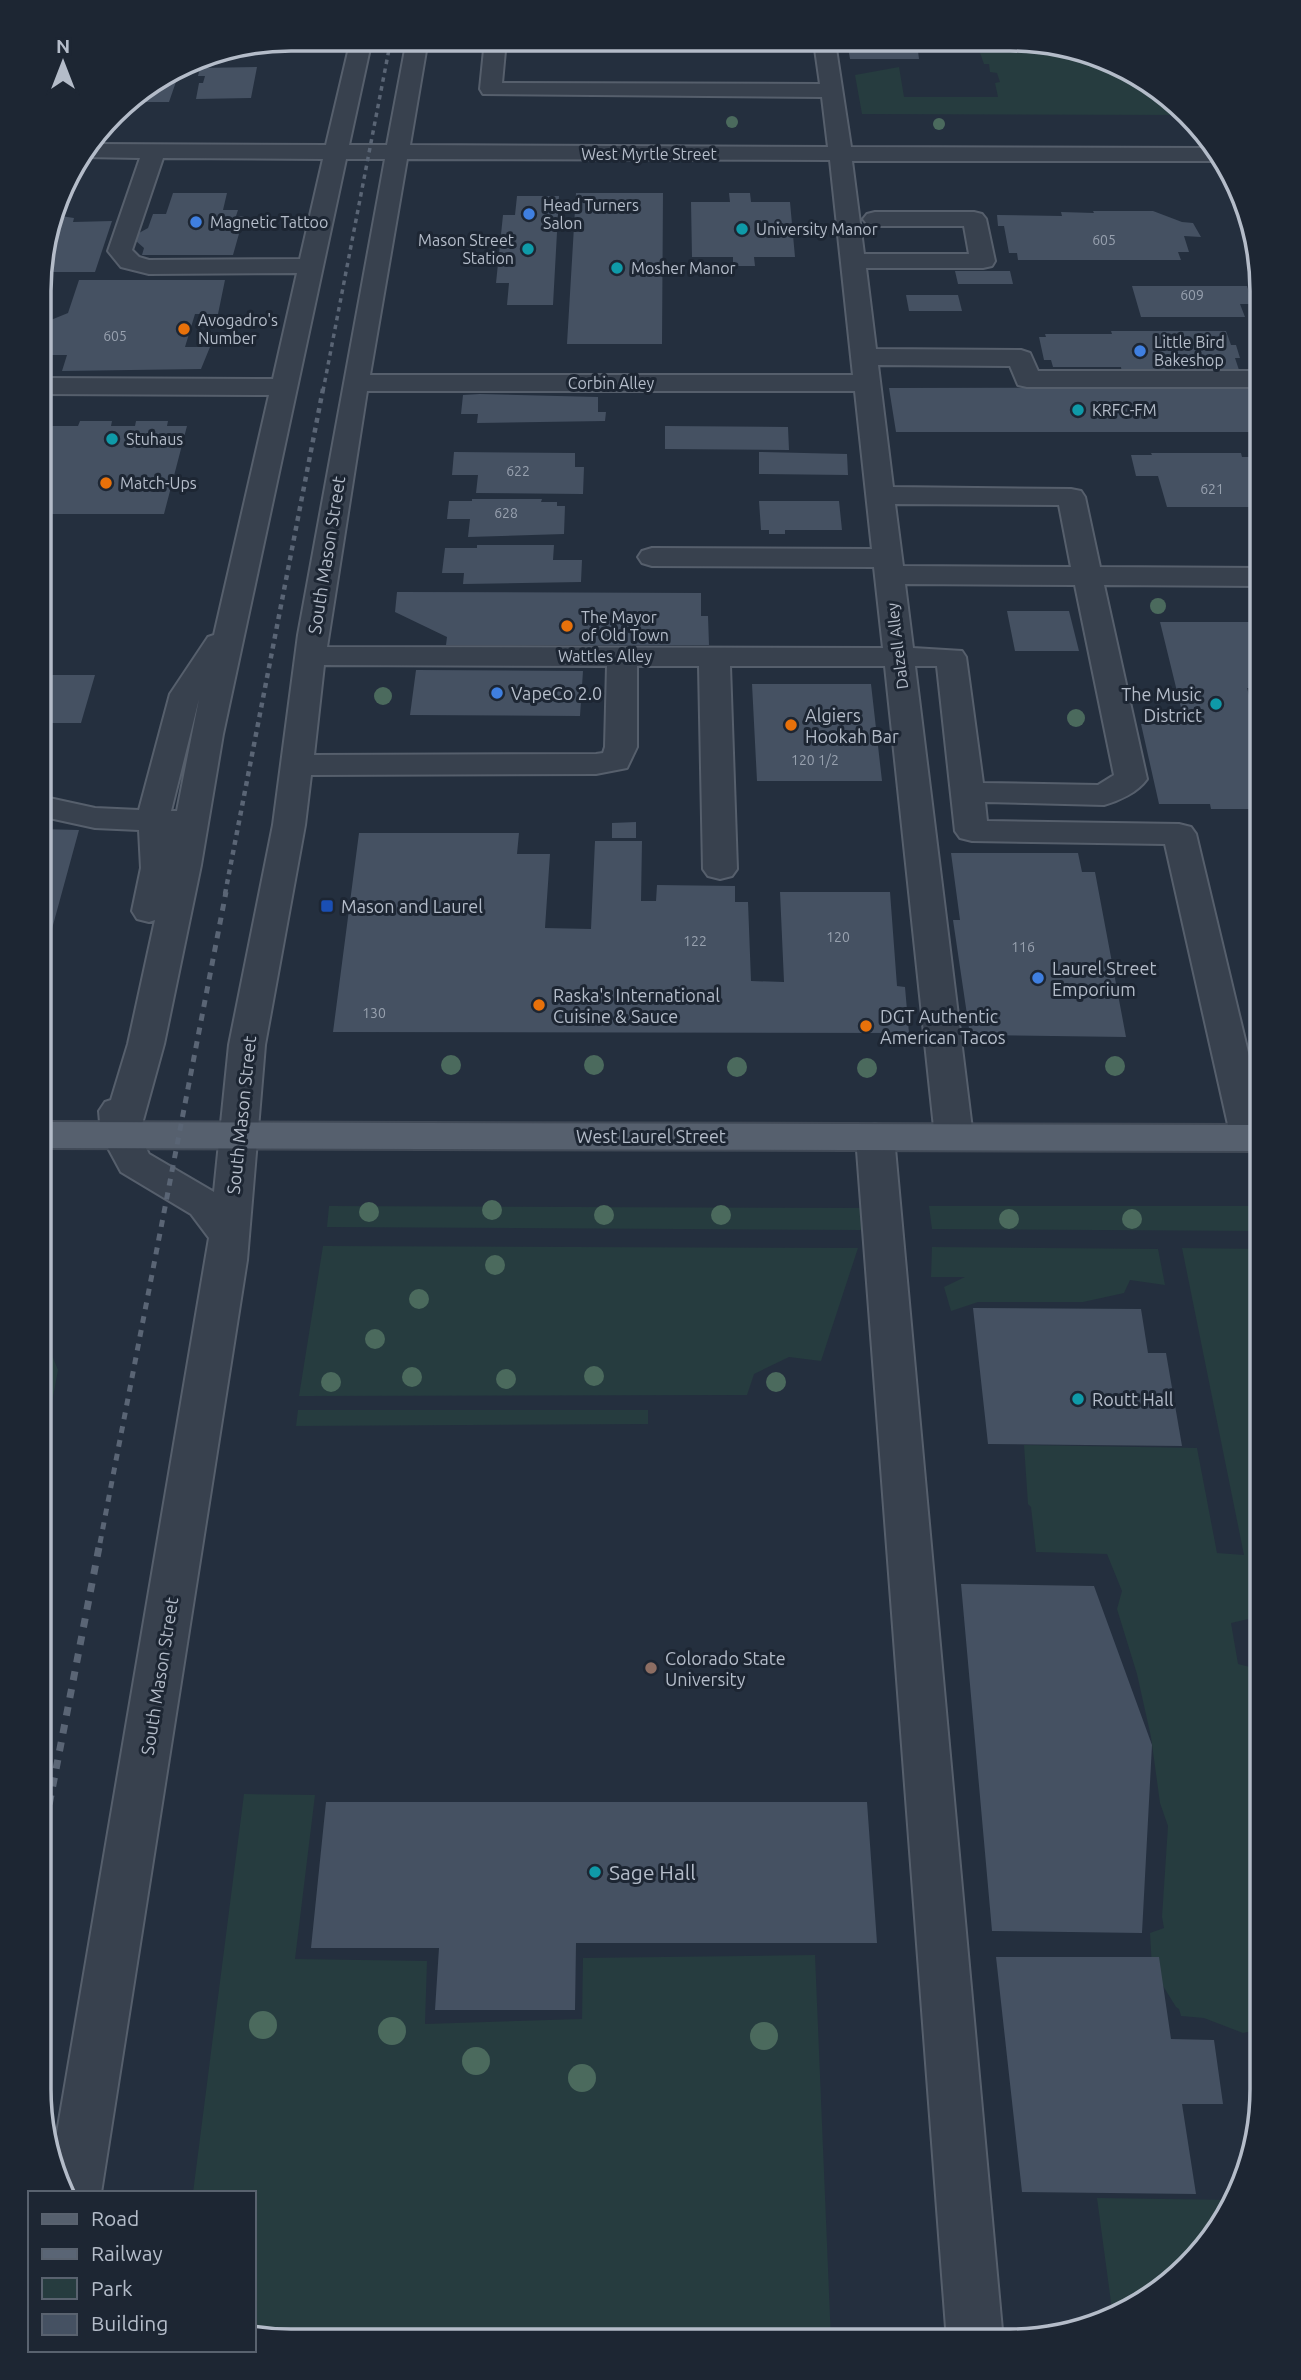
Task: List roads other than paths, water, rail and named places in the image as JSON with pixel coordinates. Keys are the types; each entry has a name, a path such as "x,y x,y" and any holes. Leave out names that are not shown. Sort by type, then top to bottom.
{"main road":[{"name":"West Laurel Street","path":"51,1135 1250,1138"}],"street":[{"path":"120,1135 146,1044 205,744 358,51"},
{"name":"South Mason Street","path":"74,2191 188,1506 229,1236 247,1045 289,825 311,656 355,383 416,51"},
{"path":"494,51 491,89 831,91"},
{"name":"Dalzell Alley","path":"826,51 841,155 954,1137"},
{"name":"West Myrtle Street","path":"96,151 1208,155"},
{"path":"154,152 120,251 130,262 149,267 311,266"},
{"path":"853,261 983,261 974,219 876,219"},
{"name":"Corbin Alley","path":"355,383 865,370 1021,358 1027,379 1250,379"},
{"path":"51,386 284,387"},
{"path":"880,495 1071,497 1131,779 1104,795 968,792 972,831 1179,834 1250,1114"},
{"path":"652,556 1087,576 1250,577"},
{"path":"229,1236 205,1204 134,1163 120,1135 117,1087 123,1024 158,868 154,821 185,694 234,621"},
{"name":"Wattles Alley","path":"311,656 951,657 968,792"},
{"path":"295,765 596,764 616,761 621,747 622,657"},
{"path":"714,657 720,869"},
{"path":"51,808 95,818 191,821"},
{"path":"876,1137 974,2329"}],"railway":[{"path":"323,391 389,51"},
{"path":"225,894 323,389"},
{"path":"100,1543 226,892"},
{"path":"51,1795 100,1542"}],"place":[{"name":"Head Turners Salon","path":"529,214"},
{"name":"Magnetic Tattoo","path":"196,222"},
{"name":"University Manor","path":"742,229"},
{"name":"Mason Street Station","path":"528,249"},
{"name":"Mosher Manor","path":"617,268"},
{"name":"Avogadro's Number","path":"184,329"},
{"name":"Little Bird Bakeshop","path":"1140,351"},
{"name":"KRFC-FM","path":"1078,410"},
{"name":"Stuhaus","path":"112,439"},
{"name":"Match-Ups","path":"106,483"},
{"name":"The Mayor of Old Town","path":"567,626"},
{"name":"VapeCo 2.0","path":"497,693"},
{"name":"The Music District","path":"1216,704"},
{"name":"Algiers Hookah Bar","path":"791,725"},
{"name":"Mason and Laurel","path":"327,906"},
{"name":"Laurel Street Emporium","path":"1038,978"},
{"name":"Raska's International Cuisine & Sauce","path":"539,1005"},
{"name":"DGT Authentic American Tacos","path":"866,1026"},
{"name":"Routt Hall","path":"1078,1399"},
{"name":"Colorado State University","path":"651,1668"},
{"name":"Sage Hall","path":"595,1872"}]}
